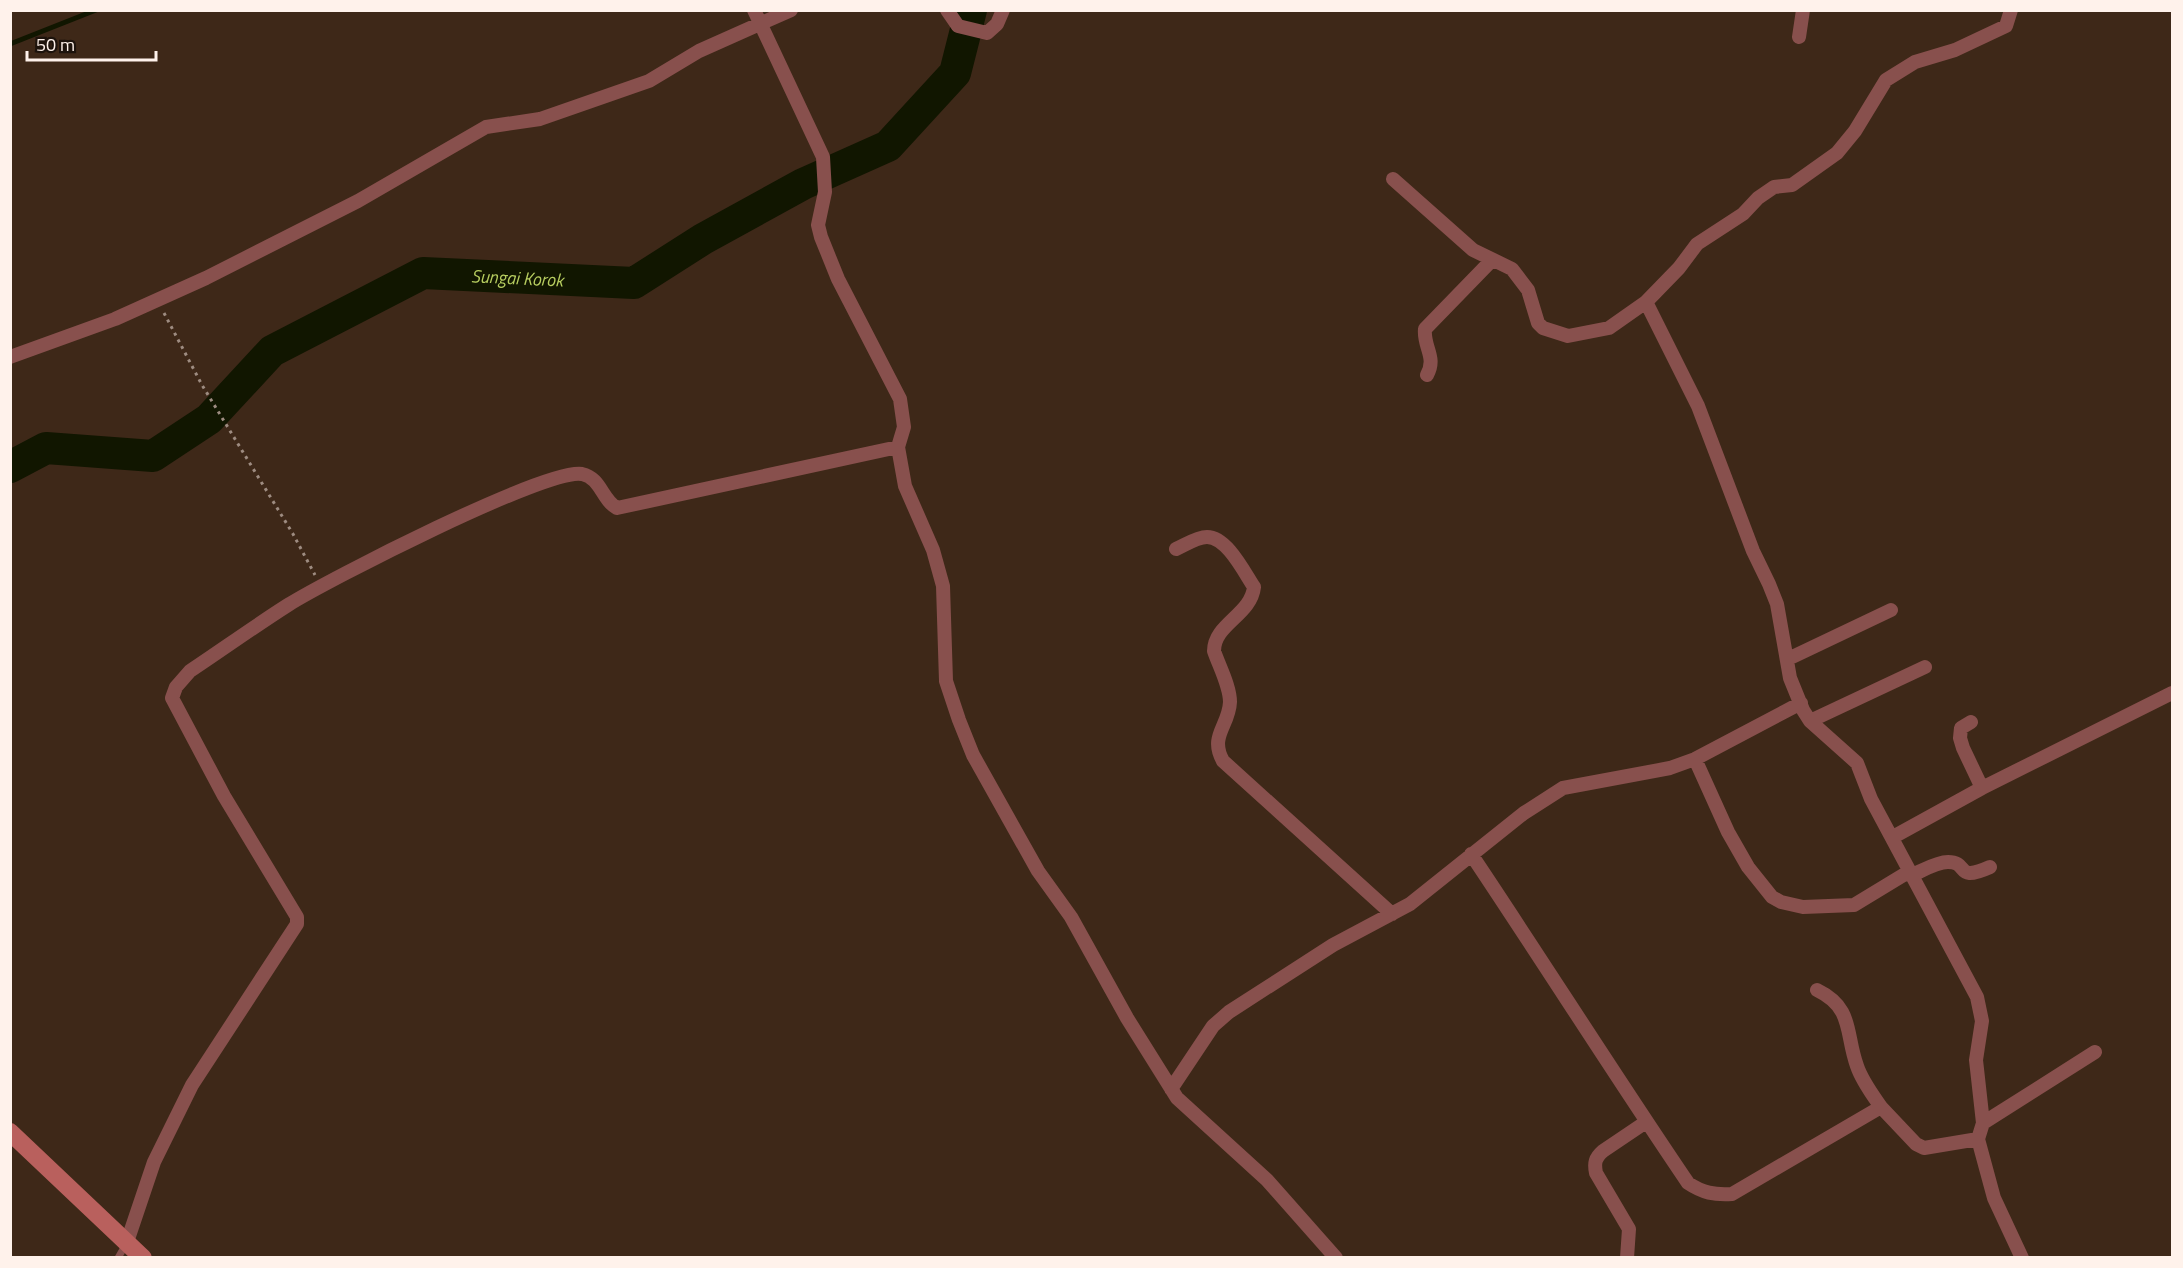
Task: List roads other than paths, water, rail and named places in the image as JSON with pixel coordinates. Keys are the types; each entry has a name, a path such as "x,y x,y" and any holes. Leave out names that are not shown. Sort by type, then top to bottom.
{"street":[{"path":"754,10 823,157 825,192 818,225 820,237 838,279 900,399 904,427 898,447 905,486 939,570 943,586 946,681 973,755 1038,871 1071,917 1127,1018 1171,1089 1199,1121 1267,1180 1336,1257"},
{"path":"10,357 156,302 358,201 486,127 540,119 649,81 699,51 791,10"},
{"path":"947,10 958,26 987,33 997,24 1003,10"},
{"path":"1799,38 1803,10"},
{"path":"1393,179 1473,250 1512,269 1528,290 1538,323 1555,333 1568,336 1609,328 1646,302 1679,268 1697,244 1743,214 1758,198 1774,188 1791,185 1837,153 1855,131 1886,81 1915,62 1990,36 2006,26 2015,12"},
{"path":"1427,375 1432,358 1424,338 1425,328 1492,260"},
{"path":"1646,302 1698,406 1777,604 1790,678 1801,703 1810,721 1857,763 1871,799 1977,997 1982,1022 1976,1060 1983,1123 1978,1139 2001,1215 2022,1257"},
{"path":"122,1250 154,1162 192,1085 297,924 297,917 224,796 172,698 176,687 190,671 325,584 522,490 580,474 591,478 610,504 617,508 898,447"},
{"path":"1176,549 1206,537 1216,539 1227,549 1254,587 1253,594 1245,607 1218,635 1214,644 1214,651 1230,698 1229,711 1216,749 1223,761 1392,914"},
{"path":"1788,659 1891,610"},
{"path":"1810,721 1925,667"},
{"path":"1893,837 1982,788 2172,693"},
{"path":"1171,1089 1213,1026 1229,1012 1333,945 1392,914 1426,892 1524,813 1563,788 1651,773 1695,759 1801,703"},
{"path":"1971,722 1961,728 1960,738 1982,788"},
{"path":"1695,759 1728,832 1748,867 1772,897 1781,902 1803,907 1854,904 1911,873 1946,862 1972,875 1990,867"},
{"path":"1471,854 1688,1183 1713,1196 1732,1194 1881,1107"},
{"path":"1817,990 1833,998 1841,1009 1849,1028 1856,1063 1862,1079 1881,1107 1916,1144 1924,1148 1978,1139"},
{"path":"1983,1123 2095,1052"},
{"path":"1628,1257 1629,1229 1596,1173 1595,1164 1596,1157 1603,1151 1646,1122"},
{"path":"10,1132 122,1250 143,1257"}],"waterway":[{"path":"10,44 96,10"},
{"name":"Sungai Korok","path":"10,467 46,448 153,456 209,419 272,351 423,273 634,283 703,239 803,184 888,146 955,73 971,10"}]}
